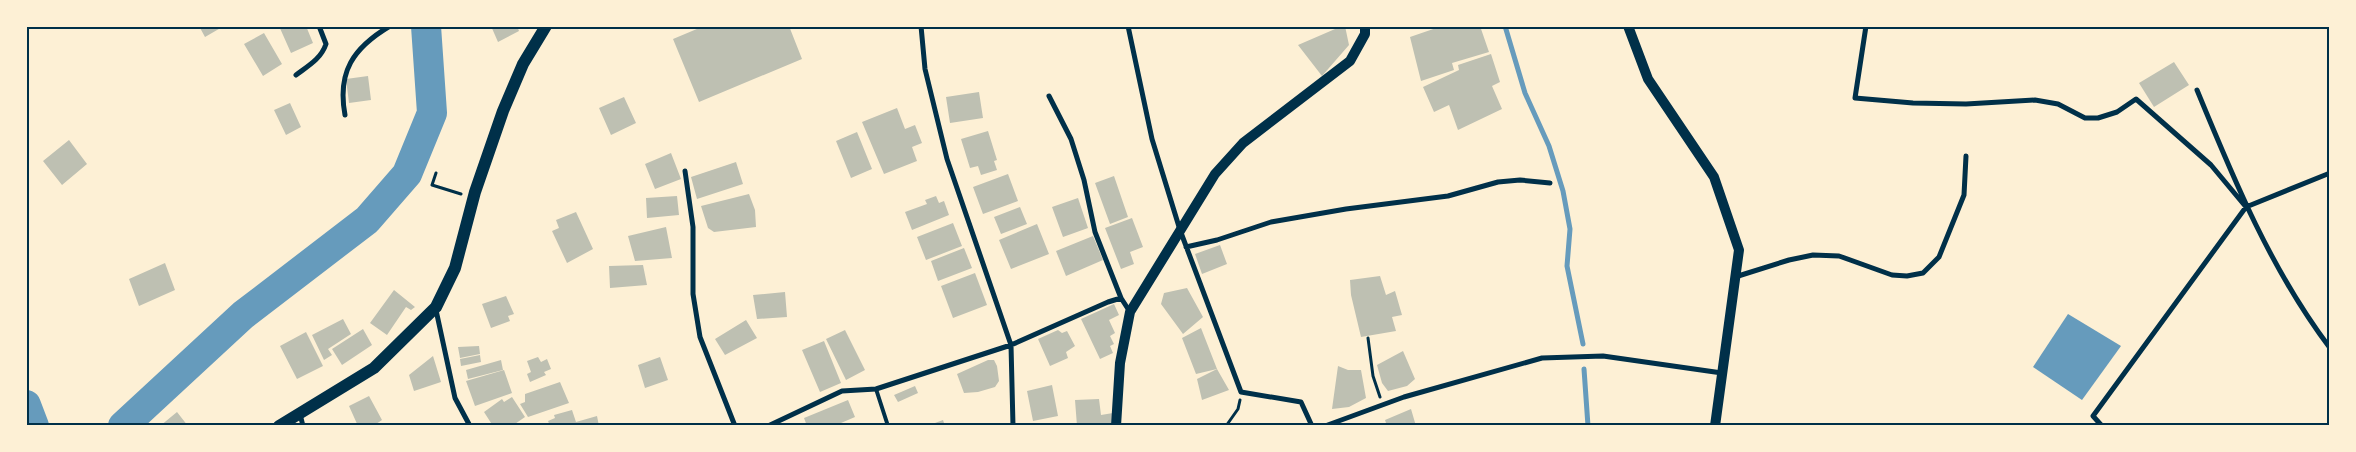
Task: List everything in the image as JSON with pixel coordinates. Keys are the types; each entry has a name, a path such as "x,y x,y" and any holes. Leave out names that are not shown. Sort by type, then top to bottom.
{"main road":[{"path":"279,426 302,420 374,368 436,307 455,268 473,198 503,111 523,64 546,26"},
{"path":"1116,426 1120,363 1130,312 1180,230 1215,174 1243,143 1350,61 1365,34 1365,26"},
{"path":"1628,26 1648,79 1714,178 1739,250 1715,426"}],"street":[{"path":"296,75 324,52 326,44 320,26"},
{"path":"345,115 342,82 346,72 363,46 390,26"},
{"path":"921,26 925,69 948,159 1011,345 1013,426"},
{"path":"1128,26 1152,139 1180,230 1241,392 1301,402 1312,426"},
{"path":"1866,26 1855,98 1931,104 2035,100 2058,104 2085,118 2098,118 2117,112 2136,99 2211,165 2246,207"},
{"path":"2197,90 2246,207 2306,316 2330,348"},
{"path":"1049,96 1071,139 1084,180 1095,232 1121,298 1130,312"},
{"path":"1735,277 1789,260 1813,255 1839,256 1892,275 1907,276 1923,273 1938,257 1964,195 1966,156"},
{"path":"684,171 693,227 692,294 700,337 735,426"},
{"path":"2102,426 2094,416 2246,207 2330,172"},
{"path":"1186,247 1217,240 1271,222 1346,209 1448,196 1498,182 1520,180 1550,183"},
{"path":"768,426 842,391 876,390 1011,345 1121,298"},
{"path":"436,307 455,398 470,426"},
{"path":"1325,426 1455,381 1542,358 1603,356 1722,373"}],"lane":[{"path":"876,390 888,426"}],"path":[{"path":"436,173 432,185 473,198"},
{"path":"1368,338 1373,376 1383,405"},
{"path":"1226,426 1238,409 1241,392"}],"water":[{"path":"2068,314 2121,346 2082,400 2033,367"}],"building":[{"path":"199,26 224,26 205,37"},
{"path":"279,26 306,26 313,43 291,53"},
{"path":"491,26 517,26 519,31 498,42"},
{"path":"704,26 789,26 802,59 699,102 673,39"},
{"path":"1345,26 1349,45 1322,76 1298,45"},
{"path":"1442,26 1480,26 1489,52 1452,63 1454,70 1421,81 1410,37"},
{"path":"264,33 282,64 263,76 244,44"},
{"path":"1491,54 1500,82 1492,86 1502,109 1458,130 1449,105 1434,112 1423,87 1459,70 1458,65"},
{"path":"2174,62 2189,85 2154,107 2139,83"},
{"path":"368,76 371,100 349,103 346,79"},
{"path":"979,92 983,118 950,123 946,97"},
{"path":"624,97 636,123 611,135 599,108"},
{"path":"290,103 301,127 286,135 274,110"},
{"path":"897,108 905,129 915,125 922,143 912,147 917,161 884,174 862,122"},
{"path":"988,131 997,160 994,161 997,170 981,175 978,166 970,168 961,139"},
{"path":"857,132 872,169 851,178 836,141"},
{"path":"69,140 87,164 62,185 43,161"},
{"path":"671,153 681,179 655,189 645,164"},
{"path":"736,162 743,184 697,199 691,177"},
{"path":"1008,174 1018,201 983,214 973,187"},
{"path":"1114,176 1128,217 1110,224 1095,183"},
{"path":"749,194 755,210 756,227 714,232 708,228 701,206"},
{"path":"677,196 679,215 647,218 646,198"},
{"path":"936,196 939,203 944,201 949,215 912,230 905,212 927,204 925,200"},
{"path":"1078,198 1088,228 1063,237 1052,207"},
{"path":"1020,207 1027,224 1001,234 994,217"},
{"path":"576,212 593,249 567,263 552,231 559,228 556,220"},
{"path":"1132,218 1143,247 1130,252 1134,264 1121,269 1105,228"},
{"path":"953,223 962,246 926,260 917,237"},
{"path":"1037,224 1049,254 1011,269 999,240"},
{"path":"666,227 672,258 635,261 628,236"},
{"path":"1093,236 1103,260 1066,276 1056,251"},
{"path":"1220,245 1227,264 1202,274 1195,254"},
{"path":"964,248 972,268 938,281 931,261"},
{"path":"165,263 175,290 139,306 129,279"},
{"path":"643,265 647,285 610,288 609,266"},
{"path":"975,273 987,305 953,318 941,286"},
{"path":"1380,276 1386,295 1395,291 1402,315 1392,317 1396,331 1361,337 1351,295 1350,280"},
{"path":"1187,288 1203,317 1183,334 1161,304 1164,293"},
{"path":"394,290 415,307 411,310 406,307 387,335 370,323"},
{"path":"785,292 787,317 757,319 753,295"},
{"path":"506,296 514,314 508,316 510,321 491,328 482,304"},
{"path":"1114,304 1119,315 1109,320 1115,333 1110,336 1114,344 1110,346 1113,353 1100,359 1081,319"},
{"path":"343,319 351,334 328,349 332,355 324,360 312,335"},
{"path":"746,320 757,338 725,355 715,339"},
{"path":"1201,328 1217,369 1196,374 1182,338"},
{"path":"363,329 372,345 342,365 332,349"},
{"path":"845,330 865,370 846,380 826,339"},
{"path":"1058,330 1062,333 1067,331 1075,346 1066,352 1068,358 1050,366 1038,339"},
{"path":"306,332 323,366 297,379 280,346"},
{"path":"824,341 841,383 820,392 802,350"},
{"path":"479,346 480,354 460,358 458,347"},
{"path":"1403,351 1415,379 1407,386 1388,391 1382,383 1377,365"},
{"path":"480,355 481,362 461,366 460,359"},
{"path":"433,356 441,382 414,391 409,375"},
{"path":"538,357 541,362 547,359 551,369 544,372 546,375 530,382 527,374 531,372 527,361"},
{"path":"660,357 668,380 645,388 638,365"},
{"path":"501,360 503,370 468,379 466,370"},
{"path":"988,360 994,360 997,366 999,381 995,387 978,392 964,393 957,374"},
{"path":"1338,366 1348,370 1361,370 1366,398 1349,407 1332,409"},
{"path":"1217,369 1229,390 1202,400 1197,379"},
{"path":"504,370 512,393 475,406 466,381"},
{"path":"560,382 569,403 528,417 520,404 525,402 525,394"},
{"path":"1052,385 1058,416 1033,421 1027,391"},
{"path":"915,386 918,393 898,402 894,395"},
{"path":"369,396 382,420 373,426 358,426 349,406"},
{"path":"512,397 525,417 512,426 493,426 484,412 502,399 504,402"},
{"path":"1099,399 1101,415 1113,413 1114,426 1077,426 1075,400"},
{"path":"848,400 855,417 834,426 807,426 804,418"},
{"path":"1411,409 1416,426 1387,426 1385,420"},
{"path":"572,410 576,422 597,416 599,426 550,426 548,421 555,418 554,415"},
{"path":"177,412 188,426 160,426"},
{"path":"943,420 945,426 927,426"}],"waterway":[{"path":"123,426 243,315 367,220 407,174 432,113 426,26"},
{"path":"1505,26 1525,93 1549,146 1563,191 1570,229 1567,266 1583,344"},
{"path":"1584,369 1588,426"},
{"path":"26,405 34,426"}]}
